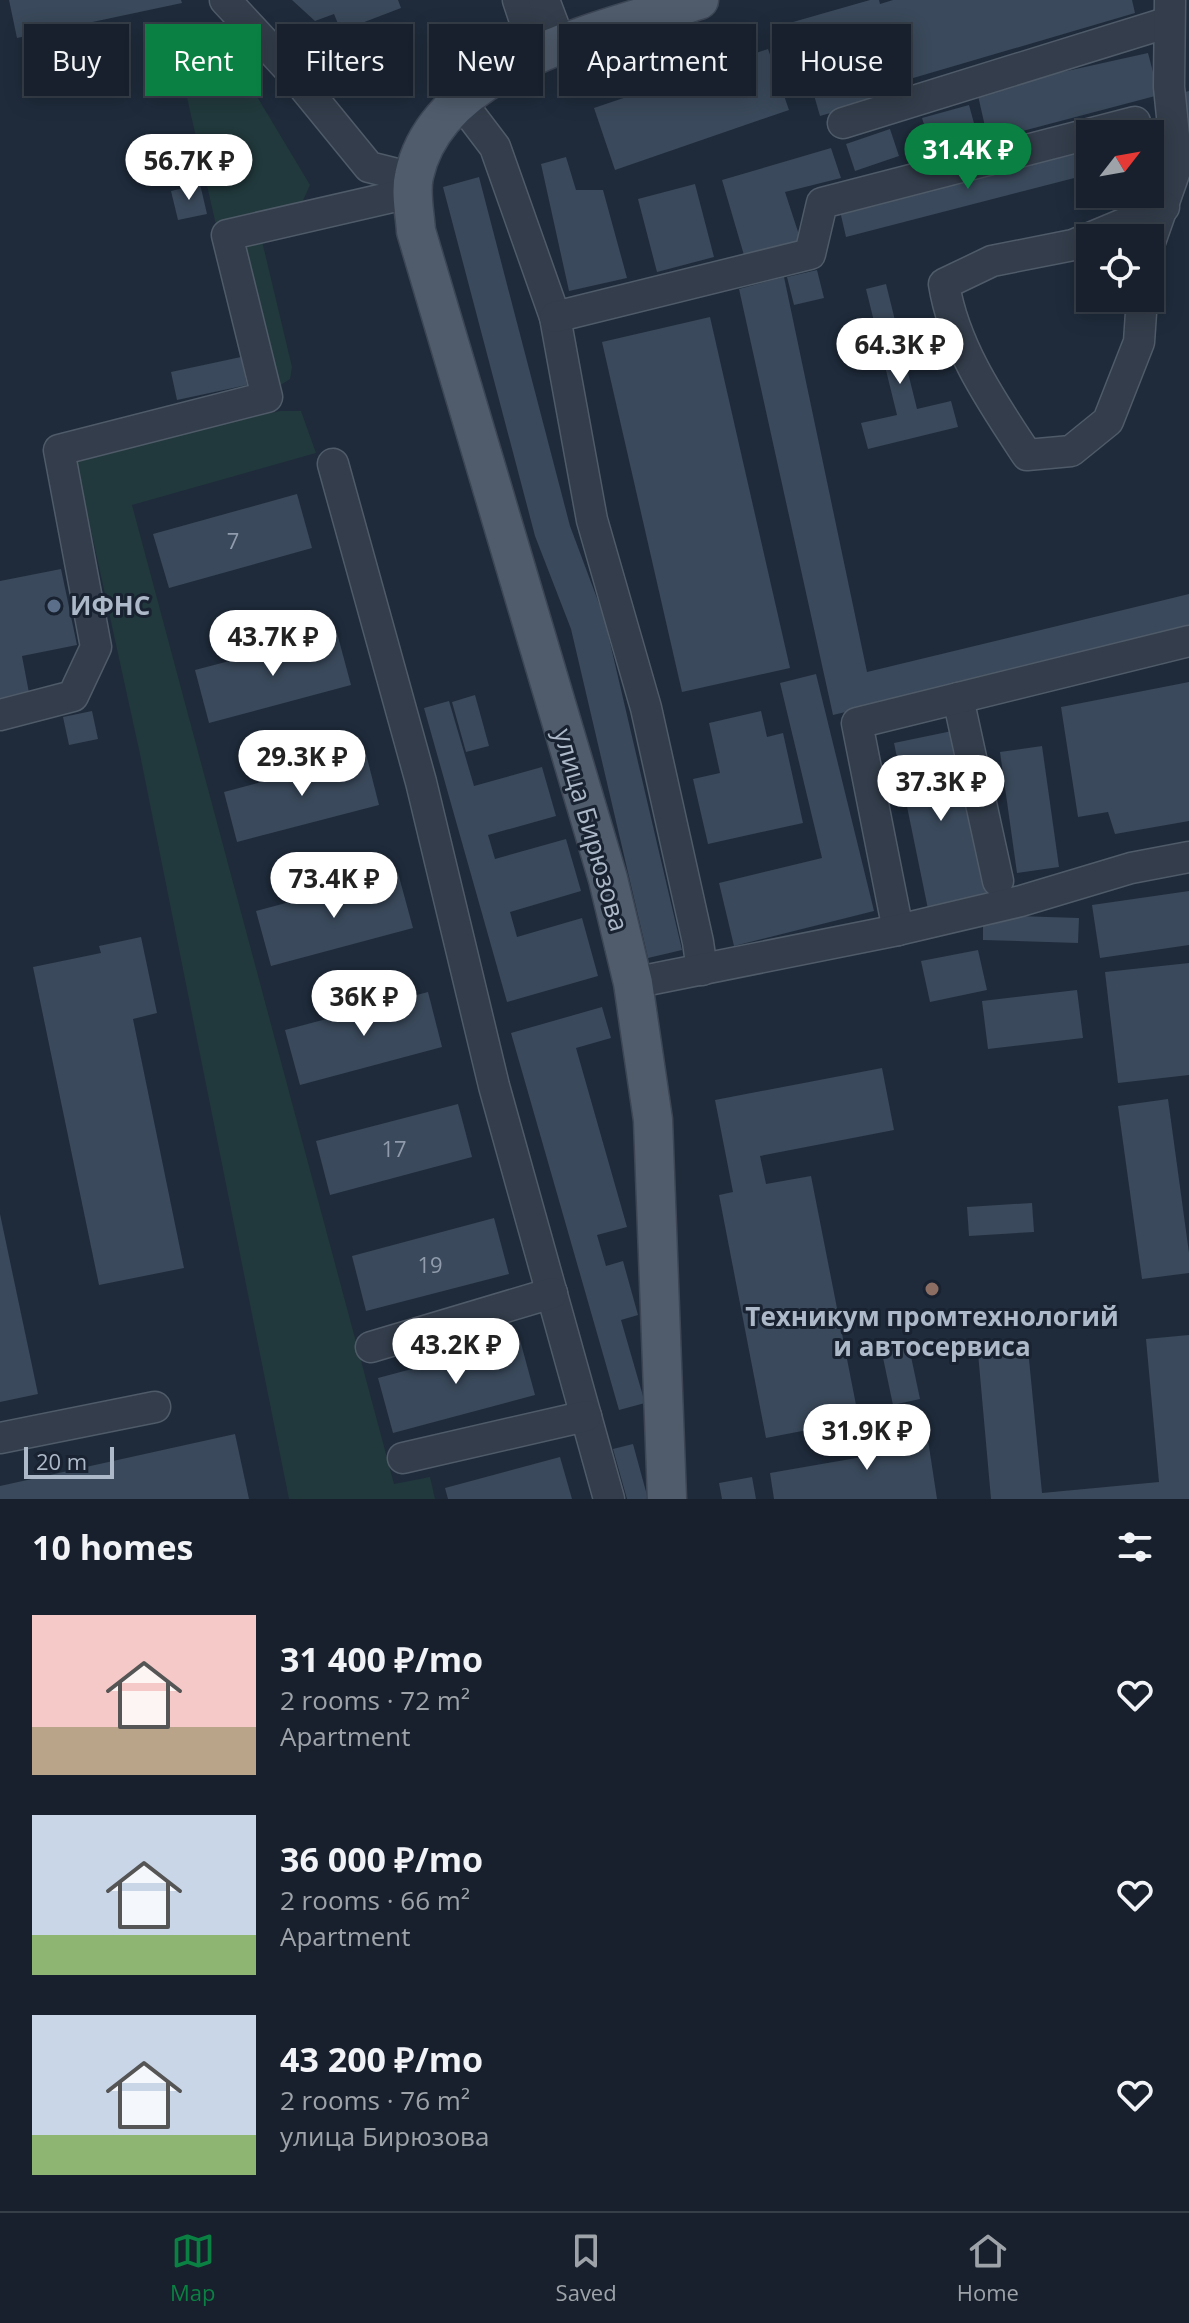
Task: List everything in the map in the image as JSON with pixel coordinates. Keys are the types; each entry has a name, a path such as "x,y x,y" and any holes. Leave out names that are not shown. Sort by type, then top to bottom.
{"main road":[{"name":"улица Бирюзова","path":"667,1499 653,1120 633,983 608,879 416,231 414,185 427,138 457,103 498,73 549,50 699,0"}],"street":[{"path":"225,0 289,69 369,167 414,185"},
{"path":"518,0 549,50"},
{"path":"544,0 549,50"},
{"path":"843,123 1170,11 1169,87 1177,165 1164,207"},
{"path":"457,103 495,147 555,317 592,520 646,708 702,970"},
{"path":"555,317 810,254 822,203 1076,137"},
{"path":"0,715 73,696 96,647 59,450 267,397 227,235 414,185"},
{"path":"1123,224 1162,208"},
{"path":"1076,244 992,261 944,284 948,310 982,386 1027,455 1071,451 1108,421 1139,342 1141,312"},
{"path":"333,464 421,782 494,1086 609,1499"},
{"path":"898,930 857,723 1189,641"},
{"path":"958,698 998,881"},
{"path":"633,983 898,930 1021,901 1131,868 1189,857"},
{"path":"371,1347 552,1293"},
{"path":"0,1438 155,1407"},
{"path":"403,1458 586,1416"}],"green space":[{"path":"187,96 257,96 310,185 301,205 216,225"},
{"path":"262,241 292,367 290,379 273,390 223,251"},
{"path":"280,411 301,411 316,453 132,505 394,1484 430,1477 435,1499 289,1499 140,754 75,457"}],"building":[{"path":"9,0 181,0 182,3 83,24 24,24 24,37 17,38"},
{"path":"292,0 398,0 401,8 359,24 338,24 334,14 315,21"},
{"path":"870,0 879,0 880,4 893,0 1132,0 1135,13 911,79 911,24 793,22"},
{"path":"768,49 772,61 772,96 784,96 789,110 615,170 594,108 629,96 756,96 756,53"},
{"path":"1148,53 1159,95 988,140 977,91"},
{"path":"1189,91 1189,137 1181,93"},
{"path":"814,96 889,96 820,116"},
{"path":"969,105 977,134 931,147 922,118"},
{"path":"890,129 899,156 855,171 846,144"},
{"path":"831,148 841,178 785,192 802,244 746,262 722,180"},
{"path":"1076,149 1076,178 846,237 840,211"},
{"path":"566,157 576,190 603,190 627,278 569,291 541,164"},
{"path":"479,177 570,526 604,617 682,950 648,958 571,629 535,536 443,187"},
{"path":"200,184 207,214 178,220 171,191"},
{"path":"695,184 714,257 657,272 638,199"},
{"path":"817,270 824,298 794,305 787,277"},
{"path":"784,277 867,672 1189,594 1189,630 833,715 739,289"},
{"path":"886,284 917,409 951,401 958,427 868,449 861,423 897,415 866,289"},
{"path":"710,317 790,668 682,692 602,342"},
{"path":"241,357 247,385 177,400 171,372"},
{"path":"297,494 312,548 169,588 153,534"},
{"path":"61,569 77,645 22,656 29,693 0,699 0,581"},
{"path":"337,633 351,685 209,723 195,670"},
{"path":"816,674 874,911 734,946 719,883 822,858 780,683"},
{"path":"1189,682 1189,821 1115,834 1108,812 1078,817 1061,707"},
{"path":"475,695 489,746 466,752 452,702"},
{"path":"449,701 474,786 542,767 556,816 488,835 495,859 566,839 581,891 510,912 517,937 582,918 598,976 507,1002 424,708"},
{"path":"92,711 98,739 69,745 63,717"},
{"path":"761,711 767,737 783,733 803,823 708,844 693,779 720,773 709,723"},
{"path":"952,731 988,902 929,914 894,743"},
{"path":"1042,746 1059,867 1017,873 1000,752"},
{"path":"366,754 379,805 237,842 224,792"},
{"path":"398,873 413,928 271,966 256,911"},
{"path":"1189,891 1189,945 1100,958 1092,905"},
{"path":"983,915 1079,918 1078,943 983,940"},
{"path":"141,937 157,1013 133,1019 184,1268 99,1285 33,967 101,953 99,946"},
{"path":"978,950 987,990 930,1002 921,961"},
{"path":"1189,963 1189,1075 1118,1083 1105,972"},
{"path":"1077,990 1083,1038 988,1049 982,1001"},
{"path":"428,992 442,1047 300,1085 285,1030"},
{"path":"602,1007 611,1038 576,1048 627,1227 597,1235 606,1266 623,1261 638,1315 621,1320 645,1403 619,1410 511,1033"},
{"path":"882,1068 894,1130 760,1156 766,1184 811,1176 859,1420 766,1438 719,1195 733,1192 715,1100"},
{"path":"1168,1099 1189,1273 1142,1279 1118,1106"},
{"path":"458,1104 472,1157 330,1195 316,1141"},
{"path":"1032,1203 1034,1232 969,1236 967,1207"},
{"path":"0,1214 38,1394 0,1402"},
{"path":"494,1218 509,1274 366,1311 352,1256"},
{"path":"1189,1335 1189,1499 991,1499 978,1353 1028,1349 1042,1493 1159,1482 1146,1339"},
{"path":"520,1340 535,1395 393,1433 378,1378"},
{"path":"909,1347 920,1399 893,1405 882,1353"},
{"path":"926,1427 937,1499 774,1499 770,1473 862,1457 859,1438"},
{"path":"235,1434 249,1499 0,1499 0,1486"},
{"path":"633,1444 648,1499 627,1499 613,1449"},
{"path":"560,1457 572,1499 448,1499 445,1488"},
{"path":"752,1477 756,1499 722,1499 719,1483"}],"place":[{"name":"ИФНС","path":"54,606"},
{"name":"Техникум промтехнологий и автосервиса","path":"932,1289"}]}
